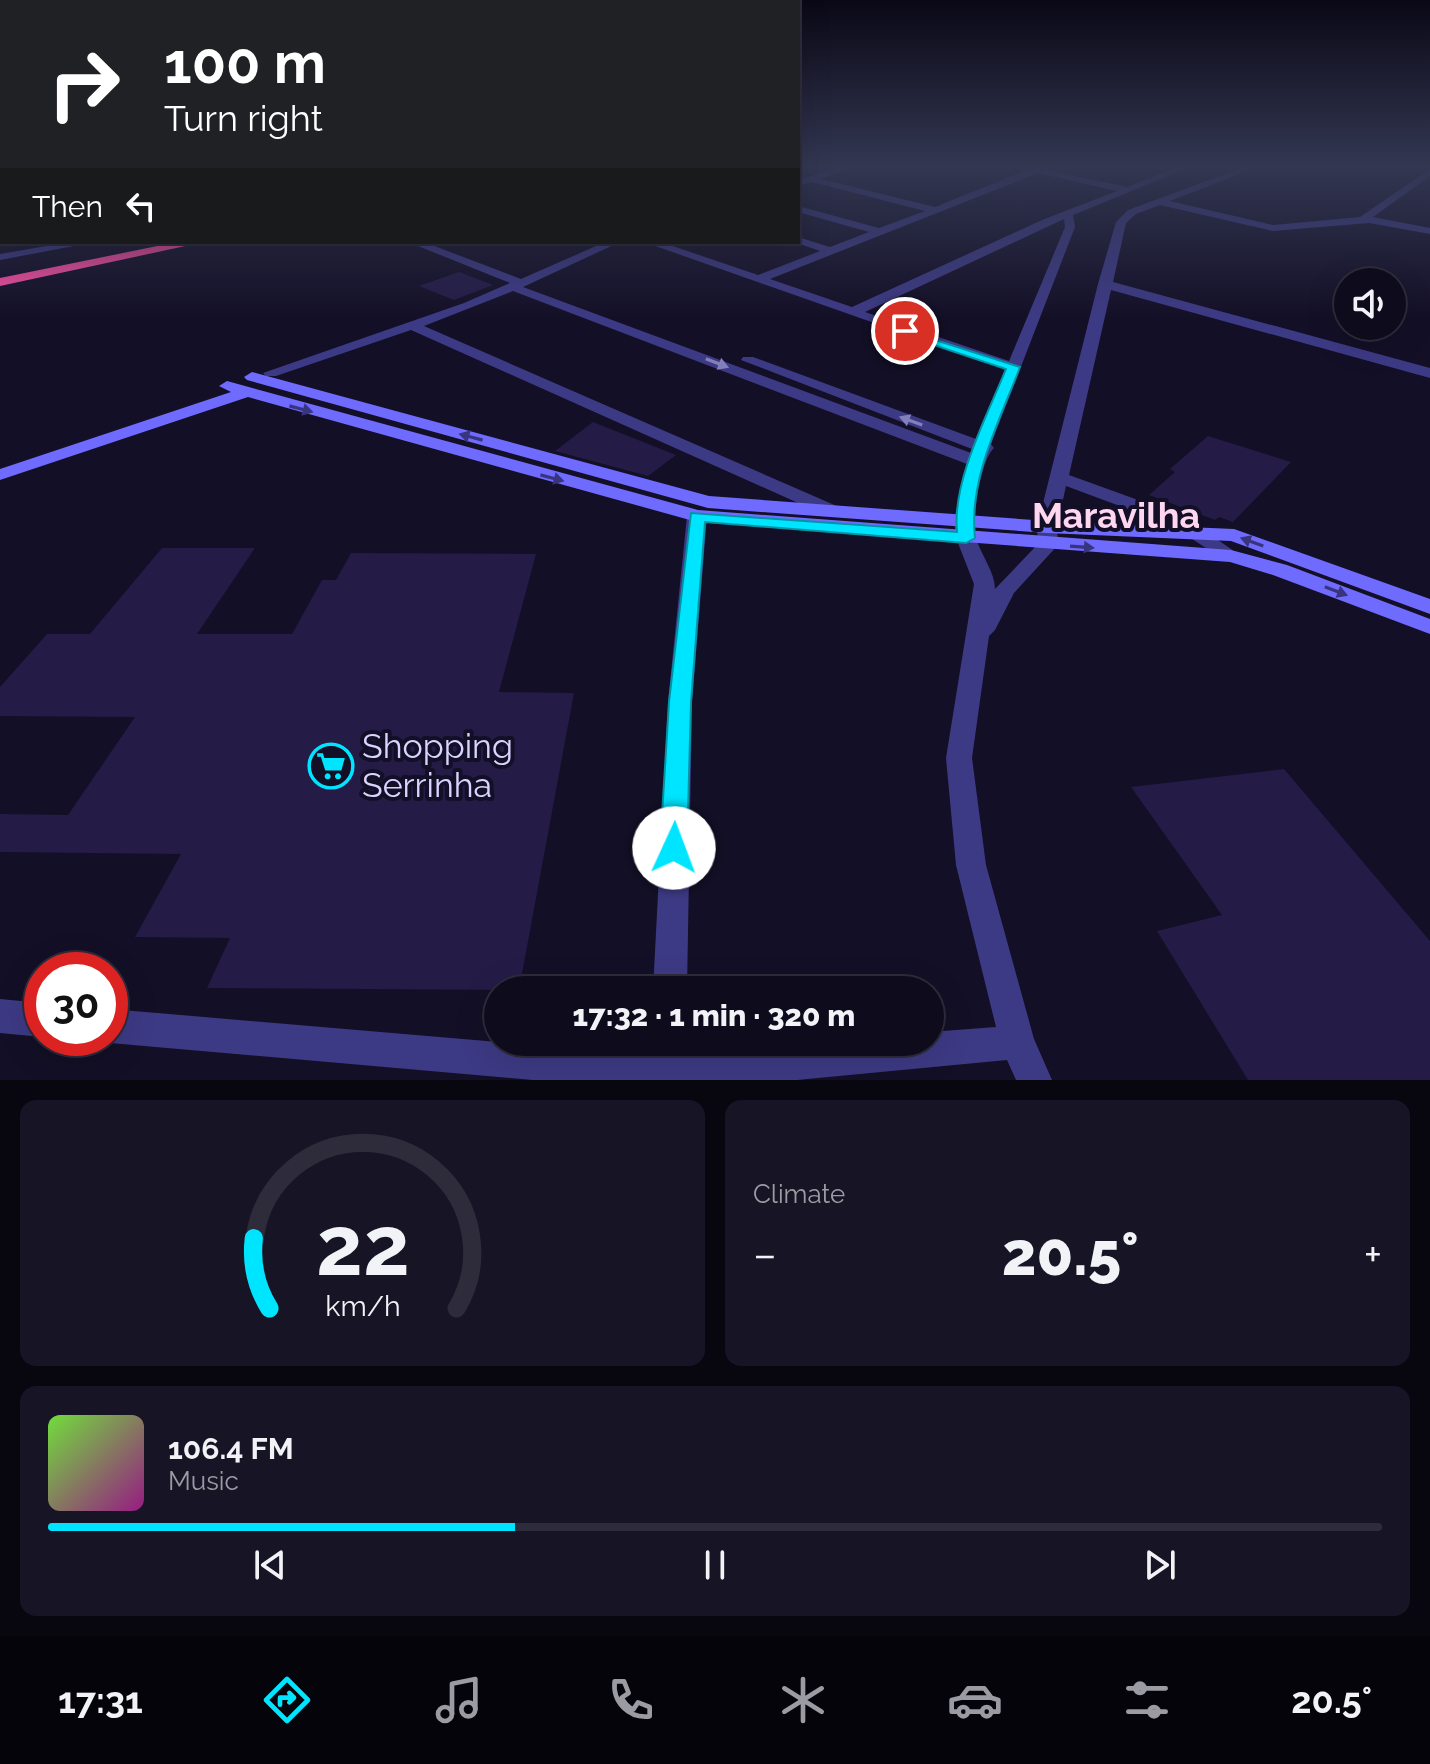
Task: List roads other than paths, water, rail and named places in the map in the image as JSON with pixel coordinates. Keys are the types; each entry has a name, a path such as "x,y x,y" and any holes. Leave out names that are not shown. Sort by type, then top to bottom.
{"highway":[{"path":"0,282 187,244"}],"street":[{"path":"828,217 877,231"},
{"path":"757,280 915,217"},
{"path":"851,313 1058,217"},
{"path":"1034,1080 1017,1042 971,865 959,758 985,584 965,529 980,454 1070,227 1069,217"},
{"path":"978,643 1005,590 1048,536 1104,284 1121,222 1126,217"},
{"path":"1227,217 1273,228 1367,220 1430,231"},
{"path":"800,241 829,251"},
{"path":"0,257 77,244"},
{"path":"419,244 980,454"},
{"path":"0,461 271,378 413,326 609,244"},
{"path":"656,244 1013,367"},
{"path":"1104,284 1430,373"},
{"path":"413,326 832,511"},
{"path":"271,378 638,482 703,509 832,511 965,529"},
{"path":"0,475 241,386 623,498 703,509 1048,536 1231,556 1280,570 1430,627"},
{"path":"1061,478 1178,521 1231,556"},
{"path":"623,498 638,482"},
{"path":"670,976 680,702 703,509"},
{"path":"1048,536 1234,535 1430,607"},
{"path":"0,1016 24,1018"},
{"path":"128,1027 670,1065 1017,1042"}],"place":[{"name":"Shopping Serrinha","path":"331,766"}],"district":[{"name":"Maravilha","path":"1116,515"}]}
